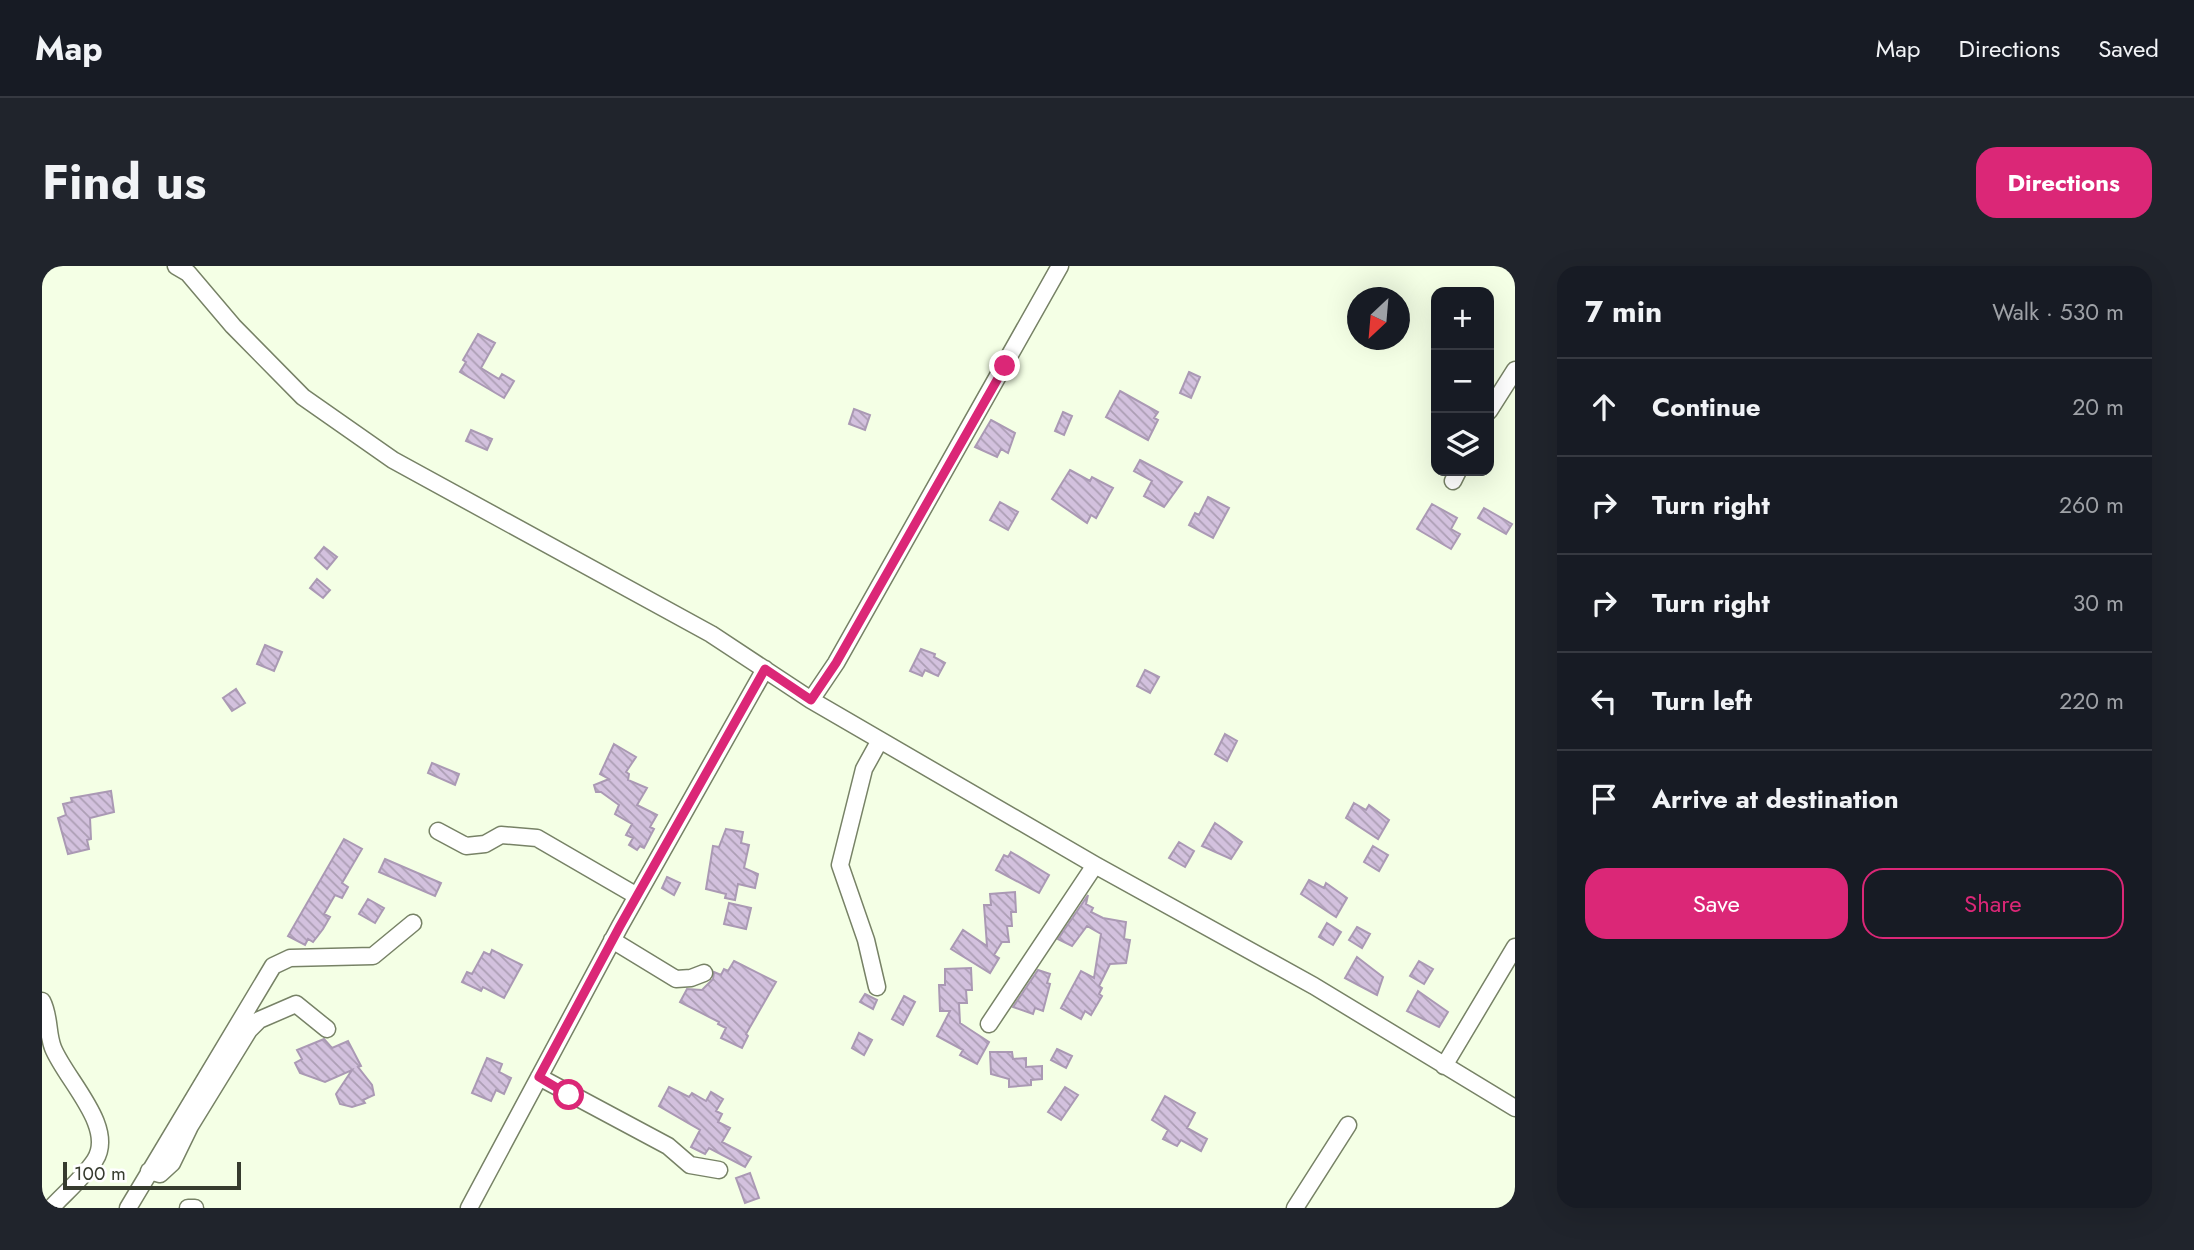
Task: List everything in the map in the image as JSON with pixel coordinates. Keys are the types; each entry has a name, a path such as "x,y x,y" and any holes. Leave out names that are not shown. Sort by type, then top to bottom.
{"street":[{"path":"811,700 836,663 1059,266"},
{"path":"186,268 233,326 303,397 393,460 711,634 811,700 1095,865 1314,986 1515,1108"},
{"path":"1494,403 1515,370"},
{"path":"469,1208 636,896 765,669"},
{"path":"877,986 866,940 840,865 864,769 880,740"},
{"path":"438,831 466,845 485,844 501,835 537,838 636,896"},
{"path":"989,1024 1095,865"},
{"path":"128,1208 268,973 278,962 290,958 373,956 413,923"},
{"path":"612,940 676,979 704,973"},
{"path":"1444,1066 1515,947"},
{"path":"42,1001 52,1046 76,1091 97,1120 102,1141 96,1159 51,1208"},
{"path":"149,1171 160,1174 172,1163 213,1086 248,1030 259,1020 296,1004 327,1029"},
{"path":"539,1077 668,1146 690,1165 719,1170"},
{"path":"1295,1208 1348,1125"},
{"path":"188,1208 195,1208"}],"building":[{"path":"478,334 495,343 481,368 499,379 502,374 514,381 504,398 460,372 466,362 463,360"},
{"path":"1189,372 1200,377 1191,398 1180,393"},
{"path":"1120,391 1158,412 1154,418 1158,420 1148,440 1106,417"},
{"path":"854,409 870,415 865,430 849,424"},
{"path":"1063,412 1072,416 1064,435 1055,431"},
{"path":"991,420 1015,433 1008,453 1001,449 997,457 975,447"},
{"path":"471,430 492,439 487,450 466,441"},
{"path":"1140,460 1182,482 1164,507 1144,496 1152,481 1134,471"},
{"path":"1070,470 1090,481 1092,477 1113,488 1096,518 1091,515 1087,523 1052,499"},
{"path":"1208,497 1229,508 1213,538 1189,525 1195,513 1199,515"},
{"path":"1000,502 1018,512 1008,530 990,520"},
{"path":"1432,504 1457,518 1451,529 1460,534 1451,549 1417,529"},
{"path":"1484,508 1512,524 1506,534 1478,518"},
{"path":"324,547 337,557 327,569 315,558"},
{"path":"317,579 330,590 323,598 310,588"},
{"path":"265,645 282,652 274,671 257,664"},
{"path":"921,649 935,654 934,657 945,663 938,676 925,670 922,676 910,671"},
{"path":"1145,670 1159,677 1150,693 1137,686"},
{"path":"236,689 245,703 232,711 223,698"},
{"path":"1225,734 1237,741 1227,761 1215,754"},
{"path":"614,744 636,757 626,772 629,774 628,780 647,788 637,805 657,815 650,827 654,829 644,848 640,846 637,850 629,845 633,838 626,835 632,824 615,814 619,805 601,792 596,792 594,785 609,779 600,774"},
{"path":"432,763 459,774 455,785 428,773"},
{"path":"111,791 114,812 90,818 91,839 87,840 89,849 68,854 58,818 66,815 63,804 72,802 71,798"},
{"path":"1354,803 1366,810 1369,805 1389,820 1378,839 1346,818"},
{"path":"1215,823 1242,842 1231,859 1202,846"},
{"path":"726,829 743,832 741,843 749,845 744,868 758,874 755,888 738,884 735,900 725,898 726,894 706,889 713,846 719,847"},
{"path":"344,839 362,849 342,883 348,887 342,898 335,895 324,914 330,917 323,929 313,942 308,939 305,945 288,936"},
{"path":"1179,842 1194,851 1185,867 1169,858"},
{"path":"1373,846 1388,855 1379,871 1364,862"},
{"path":"1011,852 1049,875 1039,893 996,870 1004,855 1008,857"},
{"path":"385,859 441,883 435,896 379,872"},
{"path":"667,877 680,883 674,895 662,888"},
{"path":"1309,880 1324,888 1326,883 1347,898 1336,917 1301,894"},
{"path":"1015,892 1016,912 1011,912 1012,926 1007,926 1009,942 1002,942 994,955 999,958 990,973 951,949 963,930 987,946 984,905 991,905 990,894"},
{"path":"1088,895 1086,904 1093,908 1091,912 1103,918 1126,922 1124,939 1130,940 1126,963 1110,964 1099,986 1102,988 1099,994 1102,996 1091,1015 1085,1011 1081,1019 1061,1008 1081,971 1094,978 1101,934 1087,926 1072,946 1058,939"},
{"path":"368,899 384,908 375,923 359,914"},
{"path":"729,903 751,908 746,929 724,924"},
{"path":"1327,923 1341,932 1333,945 1319,937"},
{"path":"1357,927 1370,934 1362,948 1349,940"},
{"path":"492,950 522,965 504,998 483,987 481,991 462,982 467,972 472,974 484,952 490,955"},
{"path":"1357,957 1383,977 1377,995 1345,978"},
{"path":"734,961 776,982 746,1034 748,1036 742,1048 721,1038 726,1028 718,1024 719,1022 680,1002 687,989 702,990 713,979 714,972 721,975 724,969 728,971"},
{"path":"1419,961 1433,969 1424,984 1410,976"},
{"path":"971,968 972,990 966,990 967,1003 959,1003 960,1023 989,1042 977,1064 960,1055 963,1050 937,1036 950,1011 940,1011 939,985 945,985 945,969"},
{"path":"1038,970 1050,974 1043,1011 1035,1008 1033,1014 1013,1007"},
{"path":"1418,991 1448,1012 1439,1027 1407,1011"},
{"path":"865,994 877,1000 873,1009 860,1002"},
{"path":"904,996 915,1002 903,1025 892,1019"},
{"path":"859,1033 872,1040 864,1055 852,1048"},
{"path":"324,1039 332,1048 348,1041 361,1066 358,1067 372,1085 374,1095 363,1100 365,1103 352,1107 340,1104 336,1094 352,1070 325,1082 300,1073 295,1063 302,1059 297,1050"},
{"path":"1057,1049 1072,1056 1066,1068 1051,1060"},
{"path":"990,1052 1012,1052 1013,1059 1026,1058 1026,1067 1042,1066 1042,1079 1031,1080 1031,1085 1009,1087 1009,1079 991,1074"},
{"path":"487,1058 502,1064 499,1072 511,1078 504,1094 496,1090 491,1101 472,1093"},
{"path":"669,1087 689,1097 692,1093 706,1101 711,1092 723,1099 716,1111 722,1114 718,1122 730,1128 722,1142 751,1157 745,1167 709,1148 705,1154 691,1147 700,1130 659,1106"},
{"path":"1065,1087 1078,1095 1061,1120 1048,1112"},
{"path":"1165,1096 1195,1113 1187,1128 1207,1139 1201,1151 1181,1140 1177,1146 1163,1139 1168,1130 1152,1120"},
{"path":"750,1173 759,1198 745,1203 736,1178"}],"route":[{"path":"569,1095 539,1077 620,926 765,669 811,700 836,663 937,481 1005,366"}]}
